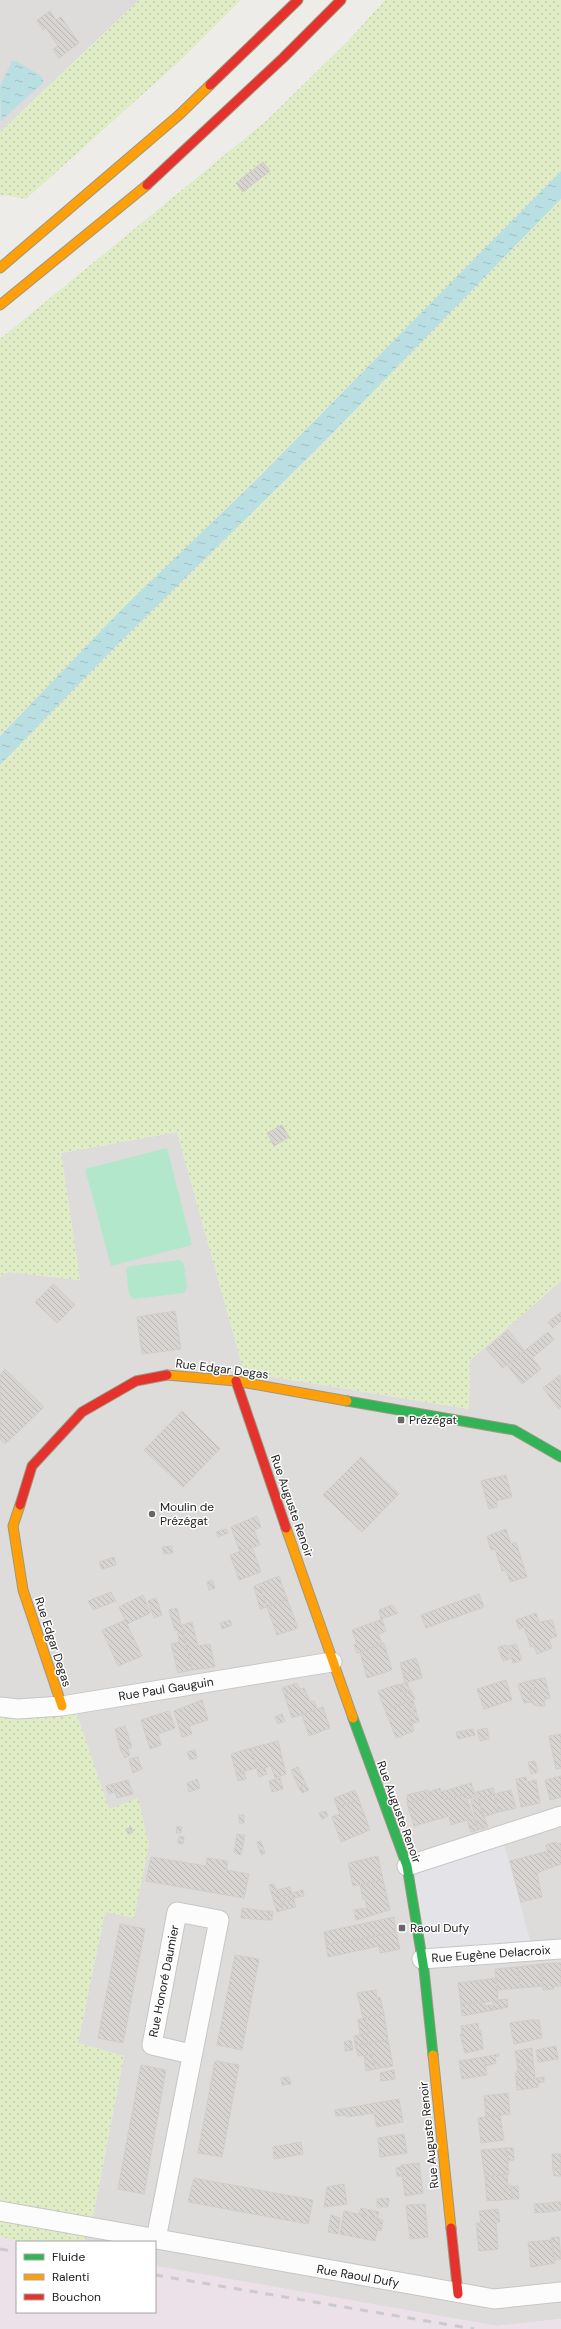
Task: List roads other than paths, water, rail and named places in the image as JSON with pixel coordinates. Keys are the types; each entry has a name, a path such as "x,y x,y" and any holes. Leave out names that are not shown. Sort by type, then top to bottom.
{"main road":[{"path":"0,268 180,116 298,0"},
{"path":"0,306 161,174 293,50 341,0"},
{"name":"Rue Edgar Degas","path":"62,1706 23,1590 14,1526 32,1466 82,1412 136,1381 168,1375 236,1381 514,1430 561,1456"},
{"name":"Rue Auguste Renoir","path":"236,1381 332,1662 407,1866 422,1959 458,2294"}],"street":[{"name":"Rue Paul Gauguin","path":"0,1707 18,1709 62,1706 332,1662"},
{"path":"407,1866 561,1816"},
{"name":"Rue Honoré Daumier","path":"156,2240 191,2054 219,1920 177,1912 152,2045 191,2054"},
{"name":"Rue Eugène Delacroix","path":"422,1959 561,1949"},
{"name":"Rue Raoul Dufy","path":"0,2211 458,2294 494,2299 561,2292"}],"water":[{"path":"12,61 16,61 41,76 44,82 1,121 0,86"},
{"path":"561,171 561,199 319,447 114,648 0,765 0,736 122,609 256,480"}],"railway":[{"path":"0,2249 16,2252"},
{"path":"156,2275 474,2329"}],"place":[{"name":"Prézégat","path":"401,1420"},
{"name":"Moulin de Prézégat","path":"152,1514"},
{"name":"Raoul Dufy","path":"402,1928"}]}
